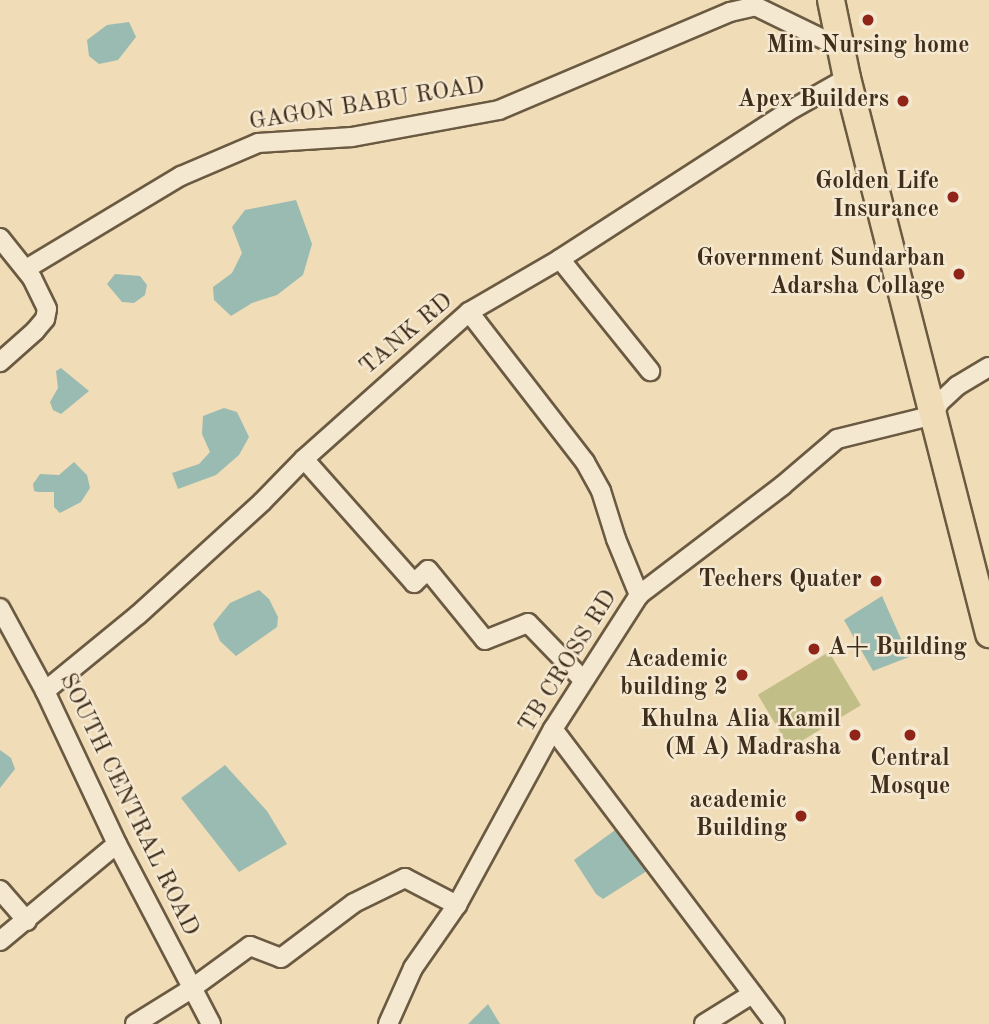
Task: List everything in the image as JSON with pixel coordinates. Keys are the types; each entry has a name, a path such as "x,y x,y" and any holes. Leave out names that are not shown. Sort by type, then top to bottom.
{"highway":[{"path":"831,0 847,78 936,409 989,589"},
{"path":"842,0 989,634"}],"street":[{"name":"GAGON BABU ROAD","path":"26,269 181,176 258,143 352,137 499,110 730,12 755,6 843,49"},
{"name":"TANK RD","path":"46,691 138,615 262,502 304,459 433,341 469,312 560,259 788,112 847,78"},
{"path":"0,238 26,269 44,300 45,319 0,362"},
{"path":"560,259 650,371"},
{"path":"469,312 585,462 601,491 616,540 639,595"},
{"path":"936,409 957,386 989,367"},
{"name":"TB CROSS RD","path":"387,1024 413,968 457,905 553,729 639,595 782,486 837,439 936,409"},
{"path":"304,459 414,583 428,570 485,640 528,623 583,680"},
{"name":"SOUTH CENTRAL ROAD","path":"0,608 46,691 117,844 211,1024"},
{"path":"553,729 775,1024"},
{"path":"0,941 117,844"},
{"path":"135,1024 191,989 250,946 281,958 354,903 405,878 457,905"},
{"path":"0,890 27,921"},
{"path":"704,1024 752,993"}],"shaded area":[{"path":"829,652 861,705 790,748 758,695"}],"water":[{"path":"129,22 136,37 118,60 99,64 89,56 87,40 107,25"},
{"path":"296,200 312,244 303,275 277,295 252,303 231,316 214,300 213,287 232,273 242,253 232,227 245,210"},
{"path":"115,274 140,276 147,285 145,295 134,303 122,302 107,284"},
{"path":"61,368 89,391 61,414 53,410 50,402 58,388 56,371"},
{"path":"224,408 237,412 249,437 239,455 216,475 178,489 172,473 199,464 210,452 202,434 203,416"},
{"path":"74,462 87,475 90,488 81,502 60,513 54,507 54,492 34,491 33,484 40,474 59,475"},
{"path":"259,590 269,599 278,617 277,627 236,656 220,641 213,624 230,603"},
{"path":"882,596 909,657 873,671 844,620"},
{"path":"0,750 11,758 15,769 0,788"},
{"path":"225,765 267,811 287,844 239,872 181,798"},
{"path":"622,825 650,869 603,899 596,894 574,860"},
{"path":"488,1004 500,1024 468,1024"}],"place":[{"name":"Mim Nursing home","path":"868,20"},
{"name":"Apex Builders","path":"903,101"},
{"name":"Golden Life Insurance","path":"953,197"},
{"name":"Government Sundarban Adarsha Collage","path":"959,274"},
{"name":"Techers Quater","path":"876,581"},
{"name":"A+ Building","path":"814,649"},
{"name":"Academic building 2","path":"742,675"},
{"name":"Khulna Alia Kamil (M A) Madrasha","path":"855,735"},
{"name":"Central Mosque","path":"910,735"},
{"name":"academic Building","path":"801,816"}]}
